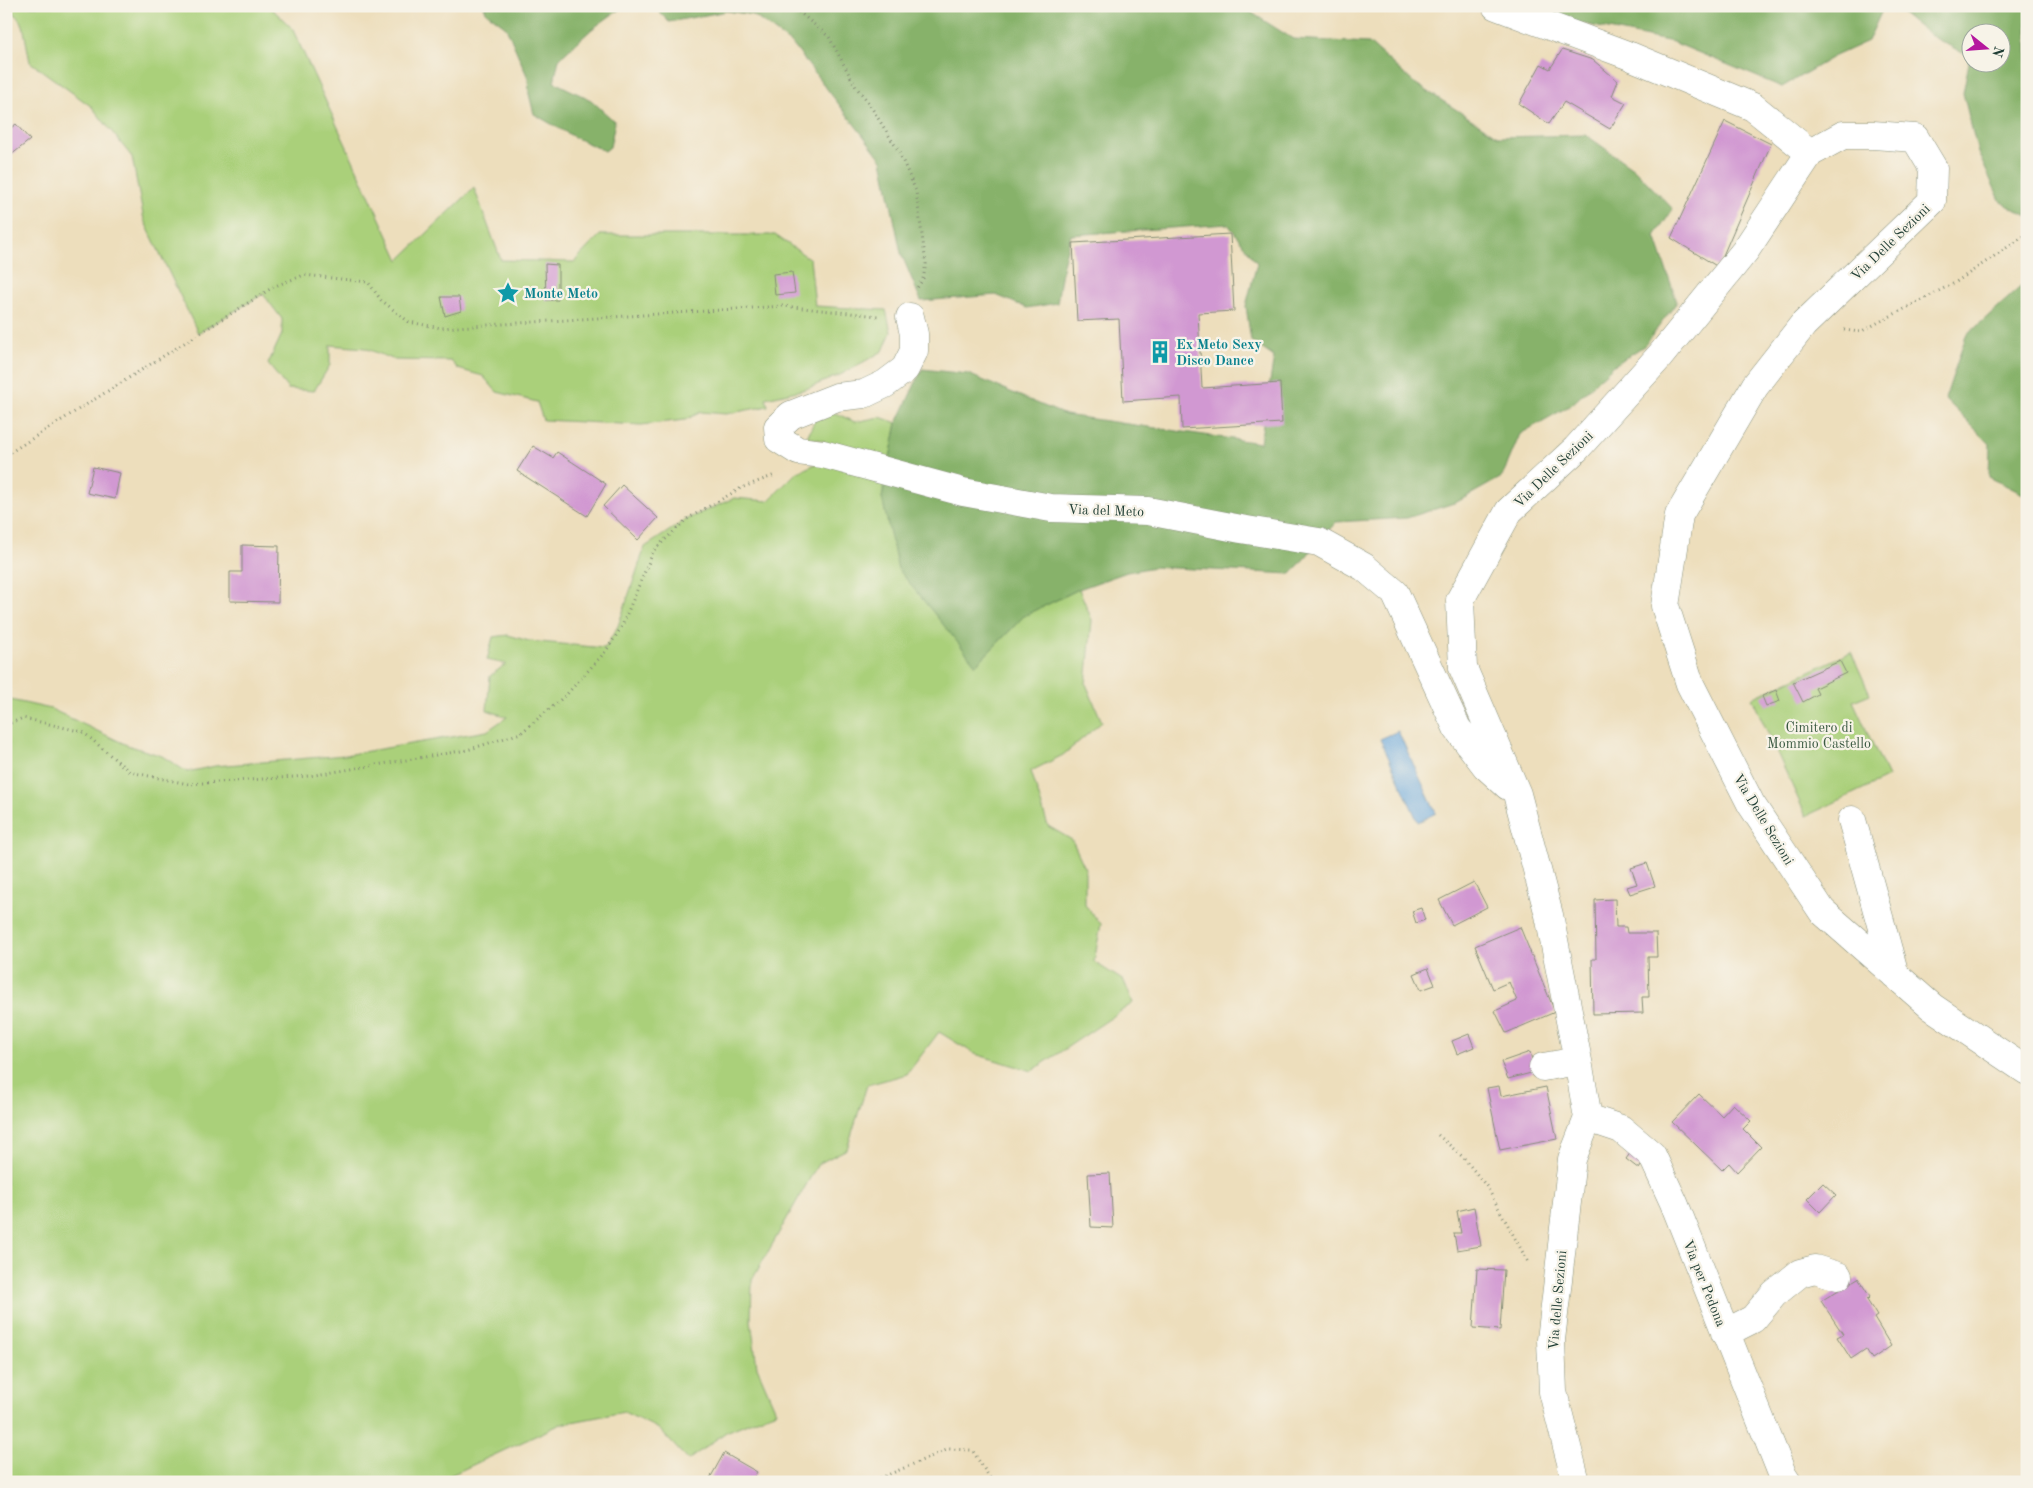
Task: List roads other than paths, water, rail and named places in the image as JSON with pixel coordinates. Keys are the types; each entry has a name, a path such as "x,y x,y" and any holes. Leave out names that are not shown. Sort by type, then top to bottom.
{"street":[{"path":"1496,6 1630,56 1753,107 1810,153"},
{"name":"Via Delle Sezioni","path":"1588,1118 1549,916 1516,794 1462,668 1460,600 1509,511 1576,449 1660,356 1745,251 1810,153 1843,135 1915,138 1933,168 1932,201 1803,325 1755,386 1679,515 1665,606 1690,684 1751,804 1822,911 1932,1007 2027,1071"},
{"name":"Via del Meto","path":"910,316 914,334 914,351 905,369 885,384 864,394 837,397 791,415 778,427 779,439 798,450 833,456 963,492 1051,508 1148,511 1319,542 1364,567 1395,593 1457,728 1486,766 1516,794"},
{"path":"1852,820 1895,975"},
{"path":"1543,1067 1578,1061"},
{"name":"Via per Pedona","path":"1588,1118 1622,1129 1652,1155 1674,1203 1725,1333 1787,1482"},
{"name":"Via delle Sezioni","path":"1576,1482 1553,1392 1551,1340 1572,1159 1588,1118"},
{"path":"1725,1333 1753,1319 1774,1294 1800,1273 1815,1269 1838,1276"}],"water":[{"path":"1398,731 1436,813 1418,822 1380,739"}],"place":[{"name":"Monte Meto","path":"508,293"},
{"name":"Ex Meto Sexy Disco Dance","path":"1160,352"}],"park label":[{"name":"Cimitero di Mommio Castello","path":"1819,736"}]}
